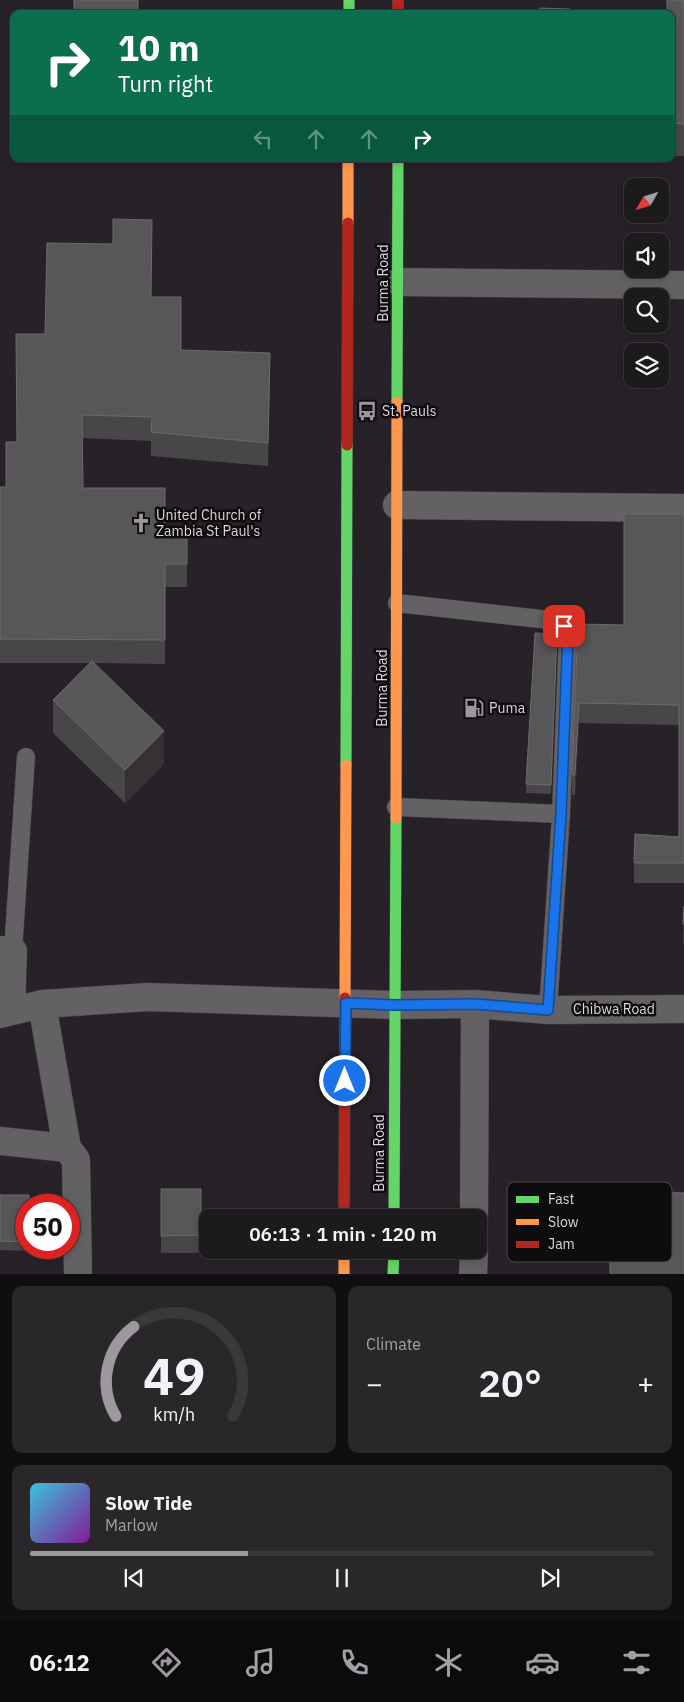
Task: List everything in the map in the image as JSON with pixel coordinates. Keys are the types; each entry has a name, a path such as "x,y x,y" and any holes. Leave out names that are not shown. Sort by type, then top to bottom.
{"main road":[{"path":"344,1209 348,162"},
{"name":"Burma Road","path":"394,1209 398,162"},
{"path":"344,1259 344,1274"},
{"path":"394,1259 394,1274"}],"street":[{"path":"399,282 684,285"},
{"path":"397,505 684,508"},
{"path":"6,950 6,1013"},
{"name":"Chibwa Road","path":"6,1013 42,1004 148,997 395,1005 475,1004 548,1010 684,1009"},
{"path":"42,1004 67,1148 76,1160 78,1274"},
{"path":"474,1209 475,1004"},
{"path":"0,1141 67,1148"},
{"path":"474,1259 474,1274"}],"lane":[{"path":"397,603 558,621 568,633 561,814 548,1010"},
{"path":"6,950 26,756"},
{"path":"396,807 561,814"}],"building":[{"path":"74,0 138,0 138,10 74,10"},
{"path":"667,0 684,0 684,124 675,123 675,10 667,10"},
{"path":"540,8 570,9 570,10 540,10"},
{"path":"113,219 152,220 151,297 181,297 181,350 270,353 268,443 151,432 152,417 82,415 83,488 165,488 165,534 187,534 187,564 165,564 165,640 0,639 0,487 6,487 6,442 17,442 16,334 45,334 47,243 113,244"},
{"path":"624,514 684,514 684,863 634,863 635,834 679,837 679,705 579,703 575,775 572,775 578,624 624,625"},
{"path":"535,633 557,634 551,785 526,784"},
{"path":"92,661 164,731 125,770 53,700"},
{"path":"161,1189 201,1189 199,1235 161,1236"},
{"path":"672,1193 684,1193 684,1274 610,1274 610,1262 672,1262"},
{"path":"0,1195 15,1195 15,1242 0,1241"}],"traffic: fast":[{"path":"349,0 349,10"},
{"path":"397,402 398,162"},
{"path":"346,765 347,445"},
{"path":"394,1209 396,818"},
{"path":"393,1274 394,1259"}],"traffic: slow":[{"path":"348,162 348,223"},
{"path":"396,818 397,402"},
{"path":"345,998 346,765"},
{"path":"344,1259 344,1274"}],"traffic: jam":[{"path":"398,0 398,10"},
{"path":"347,445 348,223"},
{"path":"344,1209 345,998"}],"place":[{"name":"St. Pauls","path":"367,411"},
{"name":"United Church of Zambia St Paul's","path":"141,523"},
{"name":"Puma","path":"474,708"}],"route":[{"path":"345,1081 346,1003 395,1005 475,1004 548,1010 561,814 568,633 564,626"}]}
